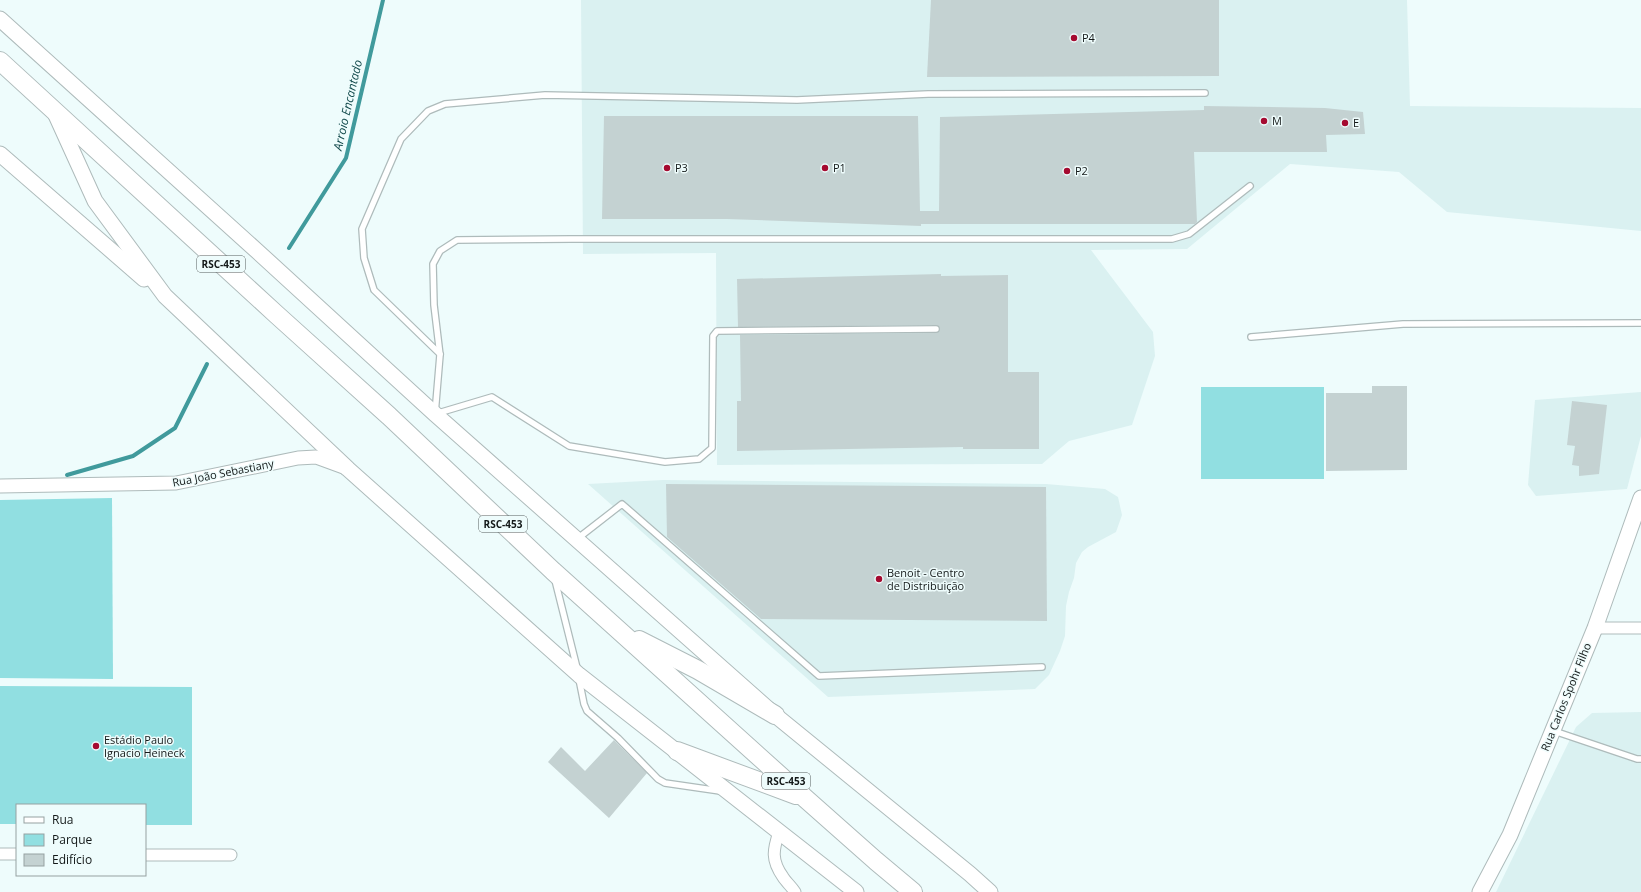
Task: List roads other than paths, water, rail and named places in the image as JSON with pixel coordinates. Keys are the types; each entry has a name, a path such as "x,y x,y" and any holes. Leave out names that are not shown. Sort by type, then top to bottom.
{"highway":[{"name":"RSC-453","path":"0,61 389,416 553,571 806,799 913,892"},
{"name":"RSC-453","path":"619,630 698,670 775,715"},
{"path":"677,751 806,799"}],"main road":[{"path":"0,19 435,414 775,715 990,892"},
{"path":"54,110 95,201 165,296"},
{"path":"0,154 165,296 348,469 579,675 856,892"},
{"name":"Rua Carlos Spohr Filho","path":"1480,892 1510,836 1595,628 1641,498"}],"street":[{"name":"Rua João Sebastiany","path":"0,486 176,483 298,458 316,457 348,469"},
{"path":"1595,628 1641,628"},
{"path":"779,832 773,854 776,866 783,878 795,892"},
{"path":"0,854 16,854"},
{"path":"146,855 231,855"}],"lane":[{"path":"440,354 374,290 364,258 362,229 402,139 428,110 445,104 545,95 797,100 928,94 1205,94"},
{"path":"936,329 716,331 713,336 712,448 699,458 665,462 570,446 492,397 435,414 440,354 434,306 433,264 440,251 457,240 571,238 1172,238 1189,234 1250,186"},
{"path":"1250,337 1403,324 1641,323"},
{"path":"577,540 622,504 819,676 1042,667"},
{"path":"553,571 579,675 584,704 587,710 664,783 730,793"},
{"path":"1553,730 1637,759 1641,759"}],"waterway":[{"name":"Arroio Encantado","path":"289,248 346,158 383,0"},
{"path":"67,475 133,456 175,428 207,364"}],"place":[{"name":"P4","path":"1074,38"},
{"name":"M","path":"1264,121"},
{"name":"E","path":"1345,123"},
{"name":"P3","path":"667,168"},
{"name":"P1","path":"825,168"},
{"name":"P2","path":"1067,171"},
{"name":"Benoit - Centro de Distribuição","path":"879,579"},
{"name":"Estádio Paulo Ignacio Heineck","path":"96,746"}]}
